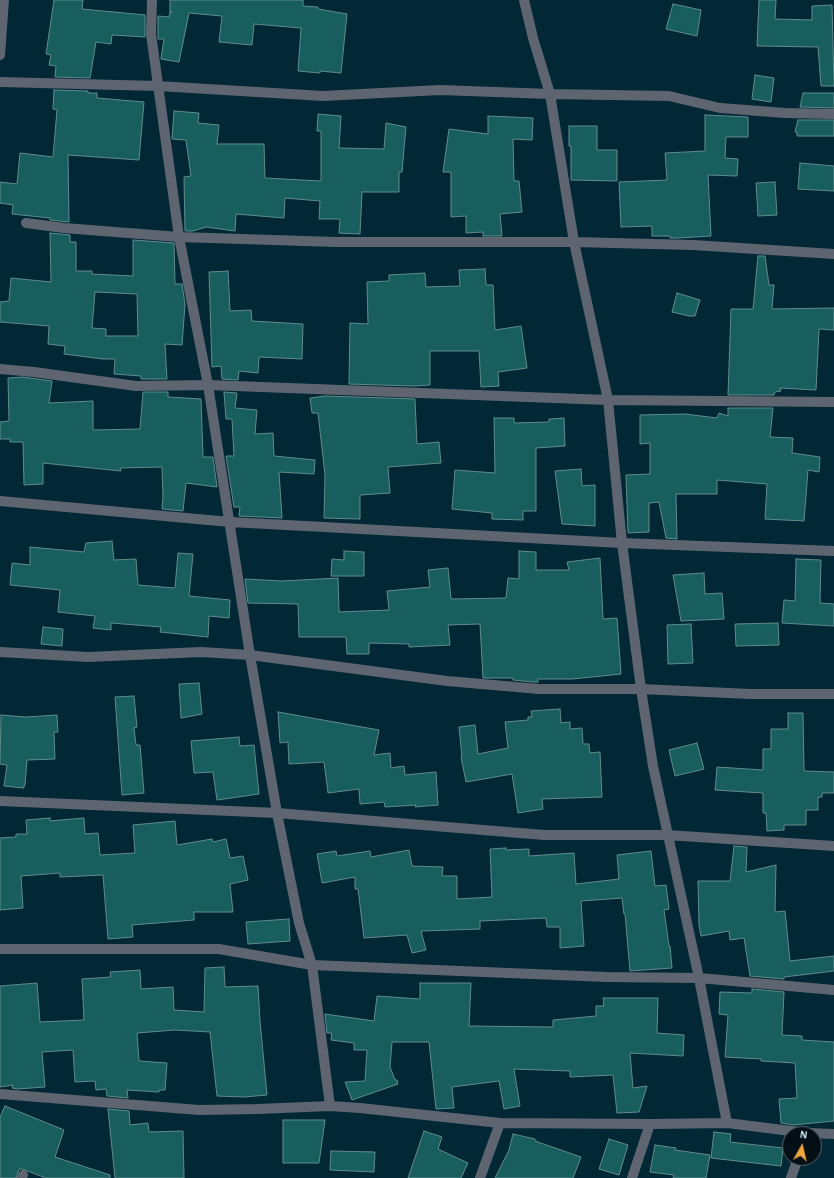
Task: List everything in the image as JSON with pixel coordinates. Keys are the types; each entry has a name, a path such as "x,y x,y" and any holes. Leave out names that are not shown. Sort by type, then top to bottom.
{"street":[{"path":"0,55 4,0"},
{"path":"152,0 151,34 180,237 208,385 250,655 277,813 299,923 312,965 330,1106"},
{"path":"524,0 533,38 550,94 574,242 608,400 622,543 641,689 653,766 699,978 727,1123"},
{"path":"0,82 158,86 323,96 440,90 669,96 720,108 785,113 834,114"},
{"path":"26,224 180,237 336,242 574,242 701,246 834,254"},
{"path":"0,369 34,372 136,386 208,385 608,400 834,402"},
{"path":"0,501 230,522 622,543 834,550"},
{"path":"0,652 88,657 201,652 250,655 448,681 539,689 641,689 750,694 834,694"},
{"path":"0,801 277,813 544,835 667,835 834,846"},
{"path":"0,949 219,949 312,965 607,977 699,978 834,990"},
{"path":"0,1094 199,1110 330,1106 500,1123 727,1123 782,1130"},
{"path":"480,1178 500,1123"},
{"path":"632,1178 650,1124"},
{"path":"822,1134 834,1134"},
{"path":"791,1178 795,1166"}],"building":[{"path":"54,0 83,0 82,9 145,15 145,37 112,35 111,44 96,42 90,78 55,77 56,66 49,65 51,55 46,54"},
{"path":"170,0 303,0 303,6 318,7 318,9 347,14 341,73 298,71 301,28 254,24 252,45 219,42 222,16 189,13 179,62 161,59 164,39 158,39 158,16 169,17"},
{"path":"759,0 776,0 775,19 812,20 812,6 832,5 834,86 821,86 818,47 757,46"},
{"path":"673,4 701,10 697,36 666,29"},
{"path":"755,75 774,78 771,102 752,99"},
{"path":"54,90 88,91 88,93 97,93 97,98 144,102 139,160 68,155 69,222 50,220 50,218 12,214 13,205 0,203 0,182 17,184 20,153 53,157 57,110 53,109"},
{"path":"803,93 834,93 834,108 800,107"},
{"path":"174,111 199,113 198,123 219,125 217,144 264,144 265,178 321,181 321,131 317,131 318,114 341,116 339,148 384,149 386,123 406,127 402,172 399,172 399,192 362,192 360,234 339,233 340,219 319,219 320,201 285,198 284,218 236,214 235,231 206,227 193,231 185,231 184,177 191,176 186,140 172,139"},
{"path":"705,115 748,117 748,137 726,137 725,158 738,159 737,176 708,175 711,236 670,238 670,236 652,236 652,226 621,227 619,182 667,180 665,153 705,151"},
{"path":"488,116 533,118 532,140 513,139 514,181 519,181 522,212 500,214 502,236 483,236 483,232 466,233 466,216 451,217 451,172 443,172 449,129 488,134"},
{"path":"798,120 834,120 834,136 797,136 797,132 795,132"},
{"path":"569,126 597,126 597,150 617,150 617,181 571,180 571,146 569,146"},
{"path":"800,163 834,166 834,191 798,189"},
{"path":"775,182 777,215 758,216 756,183"},
{"path":"50,233 70,235 70,242 76,242 76,271 92,271 92,274 133,276 133,240 174,243 175,284 182,284 185,304 182,345 165,344 167,379 141,379 141,376 114,374 115,359 64,354 65,346 48,344 49,326 0,322 0,302 9,301 11,278 51,282","holes":["95,292 137,294 138,336 106,336 106,329 92,328"]},
{"path":"758,256 765,256 769,285 774,285 772,309 834,308 834,330 819,329 816,390 780,388 781,391 775,392 774,395 728,395 731,309 753,309"},
{"path":"485,269 486,285 493,285 495,330 521,326 527,368 498,372 499,386 481,387 479,351 430,351 430,385 349,384 350,323 368,324 367,282 389,281 389,275 425,273 426,287 460,286 459,270"},
{"path":"228,271 230,311 251,310 252,321 303,324 302,359 259,357 258,373 239,371 238,380 222,379 221,366 212,367 209,272"},
{"path":"677,293 700,300 695,316 672,312"},
{"path":"22,377 52,381 49,403 93,401 93,430 140,429 143,392 168,392 168,397 201,399 203,457 213,457 217,487 186,483 183,511 162,509 162,467 120,468 121,471 43,463 43,484 24,485 23,442 10,442 10,439 0,439 0,422 9,421 8,378"},
{"path":"224,392 237,393 235,408 257,410 255,434 273,433 274,456 315,460 314,474 279,472 282,518 239,516 240,507 234,507 226,456 234,456 232,419 226,419"},
{"path":"325,396 415,399 417,444 439,442 441,463 388,467 390,493 360,495 360,519 324,518 325,475 318,413 312,413 310,398"},
{"path":"728,408 773,408 770,437 793,438 792,453 820,457 819,472 808,470 804,521 765,519 767,484 717,480 717,494 676,494 677,539 666,538 659,502 649,503 649,532 628,533 626,475 650,474 650,443 640,444 640,415 685,414 717,418 719,413 728,416"},
{"path":"494,418 514,418 514,423 549,422 549,419 564,418 565,446 536,448 536,511 523,511 523,520 492,519 492,513 452,509 455,470 495,473"},
{"path":"581,469 582,486 595,485 595,526 562,524 555,471"},
{"path":"112,541 114,560 136,559 138,585 175,588 178,553 193,554 189,596 230,600 229,618 209,616 208,637 160,632 161,627 111,623 111,630 93,628 95,616 58,612 60,590 10,585 12,563 30,565 30,547 84,552 86,543"},
{"path":"344,551 364,552 364,576 331,576 332,559 344,560"},
{"path":"519,551 536,552 536,570 569,570 567,562 600,558 603,619 617,618 621,674 572,679 538,679 538,682 513,680 513,678 483,678 480,624 448,625 450,645 409,647 409,644 369,643 369,654 347,654 346,637 299,637 298,604 248,603 245,579 282,581 338,578 339,612 389,610 387,591 430,587 428,570 448,568 451,599 506,598 508,578 519,579"},
{"path":"796,559 821,560 820,603 834,604 834,626 782,623 784,600 795,601"},
{"path":"704,573 705,594 722,593 724,619 681,621 673,575"},
{"path":"778,623 779,645 736,646 735,624"},
{"path":"691,624 693,663 668,664 667,625"},
{"path":"43,627 63,629 62,646 41,644"},
{"path":"199,683 202,714 181,718 179,684"},
{"path":"134,696 137,727 134,728 136,745 140,745 144,793 122,795 115,697"},
{"path":"560,709 561,723 570,722 570,729 582,728 583,744 589,744 590,753 600,752 602,797 542,799 543,809 518,813 512,774 466,782 461,757 459,727 475,725 478,754 508,748 505,722 528,720 528,717 532,717 531,711"},
{"path":"278,712 379,730 374,755 390,753 391,768 404,766 405,775 436,772 438,805 385,807 384,802 360,804 359,789 328,793 324,762 289,764 288,742 280,743"},
{"path":"788,713 803,713 804,771 834,772 834,793 822,793 822,797 818,797 818,810 806,810 806,825 784,825 784,830 767,831 766,813 763,813 763,793 715,790 717,767 763,770 763,749 771,749 771,729 788,729"},
{"path":"1,715 26,717 57,715 58,732 54,732 55,759 27,760 24,788 4,786 7,765 0,764"},
{"path":"239,737 240,746 254,745 259,794 217,800 213,772 194,773 191,741"},
{"path":"697,743 704,769 675,776 669,750"},
{"path":"50,818 50,821 84,818 85,834 98,833 100,855 135,853 133,825 175,821 177,845 212,839 213,842 226,839 230,858 243,856 248,880 230,884 233,912 194,912 194,920 132,925 133,937 108,939 103,875 60,877 60,873 21,876 23,908 0,910 0,838 16,837 16,834 27,834 26,820"},
{"path":"734,846 747,847 746,872 776,865 775,912 785,911 790,961 834,956 834,971 784,977 784,979 750,976 744,938 730,940 729,931 701,936 699,925 698,881 730,881"},
{"path":"506,848 506,850 529,849 529,856 574,853 576,884 619,879 617,855 651,851 655,886 666,885 669,909 664,910 672,968 630,971 625,914 622,898 581,901 584,946 560,948 560,927 547,927 546,918 480,921 480,929 421,931 426,950 412,953 407,935 364,938 358,889 355,889 355,877 322,883 317,854 336,851 337,856 370,851 371,857 409,850 412,866 443,867 442,876 457,876 457,899 492,897 490,849"},
{"path":"289,919 290,941 248,944 246,922"},
{"path":"224,967 225,987 258,986 267,1095 244,1097 217,1096 210,1032 175,1030 137,1033 139,1061 167,1063 165,1090 159,1090 159,1092 127,1090 128,1098 107,1096 106,1089 96,1090 95,1081 75,1082 73,1050 42,1052 45,1087 17,1089 12,1088 13,1085 0,1087 0,986 37,983 40,1022 84,1020 82,979 111,977 110,972 140,970 141,989 173,987 174,1010 204,1012 205,968"},
{"path":"420,983 471,983 469,1026 553,1027 553,1020 596,1016 596,1006 604,1006 603,998 658,998 657,1033 684,1035 683,1056 630,1053 633,1088 647,1086 639,1112 617,1113 613,1075 570,1077 570,1071 514,1069 520,1106 504,1109 499,1081 452,1087 454,1108 436,1109 429,1042 392,1042 390,1067 398,1084 352,1100 345,1082 365,1081 367,1050 354,1050 354,1043 331,1040 332,1033 327,1033 325,1014 374,1021 377,996 420,999"},
{"path":"752,989 784,992 782,1035 802,1036 802,1040 834,1042 834,1121 793,1125 781,1123 779,1099 797,1098 795,1063 725,1057 728,1015 719,1014 720,992 752,993"},
{"path":"5,1106 64,1130 55,1157 110,1175 110,1178 46,1178 19,1169 16,1178 0,1178 0,1117"},
{"path":"108,1109 129,1111 130,1125 148,1123 149,1132 183,1131 184,1178 115,1178"},
{"path":"283,1120 325,1120 319,1163 283,1163"},
{"path":"424,1131 442,1137 438,1149 468,1163 461,1178 408,1178"},
{"path":"714,1132 731,1134 730,1142 782,1148 781,1166 711,1158"},
{"path":"513,1134 535,1139 535,1141 581,1157 573,1178 495,1178 509,1150"},
{"path":"609,1139 628,1145 619,1175 599,1169"},
{"path":"655,1145 676,1148 675,1150 710,1155 706,1178 673,1178 674,1175 650,1172"},
{"path":"331,1151 375,1152 374,1172 330,1170"}]}
